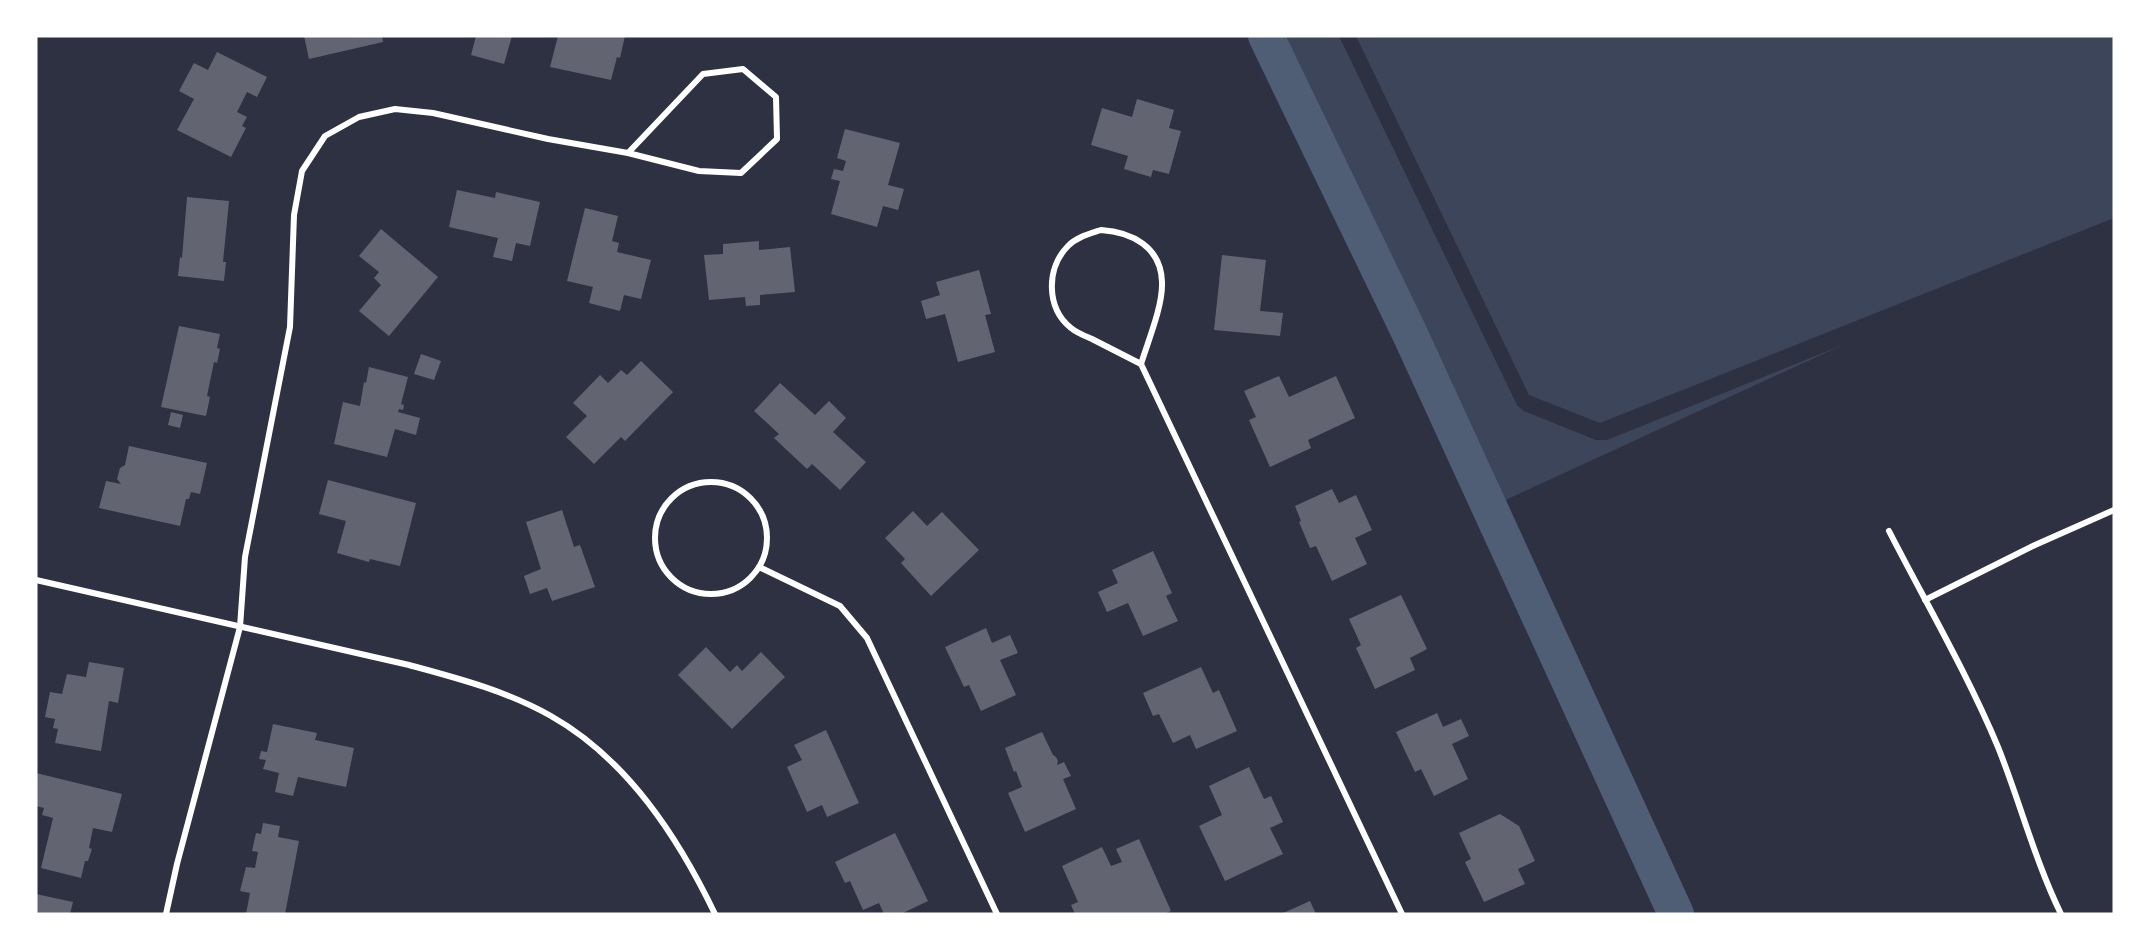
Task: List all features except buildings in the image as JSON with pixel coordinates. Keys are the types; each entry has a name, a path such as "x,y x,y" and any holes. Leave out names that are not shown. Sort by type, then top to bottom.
{"street":[{"path":"166,914 177,864 240,627 245,557 290,327 294,215 302,171 325,136 359,117 395,109 433,113 548,140 628,153 699,171 741,173 777,139 776,98 743,69 703,74 628,153"},
{"path":"1141,364 1160,300 1162,282 1158,264 1149,249 1136,238 1119,231 1101,230 1084,235 1068,246 1057,261 1054,270 1053,297 1059,314 1072,328 1141,364 1402,914"},
{"path":"704,483 722,483 739,489 753,501 763,516 767,533 766,551 759,567 746,582 729,591 710,595 691,591 674,582 662,567 655,549 655,529 661,511 672,497 687,487 704,483"},
{"path":"1925,600 2035,545 2114,510"},
{"path":"1889,531 1976,696 2024,817 2048,889 2061,914"},
{"path":"759,567 840,606 867,638 997,914"},
{"path":"36,580 409,665 457,678 508,696 551,716 589,740 631,781 666,826 697,876 715,914"}],"shaded area":[{"path":"1265,36 1339,36 1517,405 1524,411 1596,440 1607,440 1845,344 1488,508"},
{"path":"1356,36 2114,36 2114,218 1600,423 1529,395"}],"waterway":[{"path":"1266,36 1409,332 1676,914"}]}
